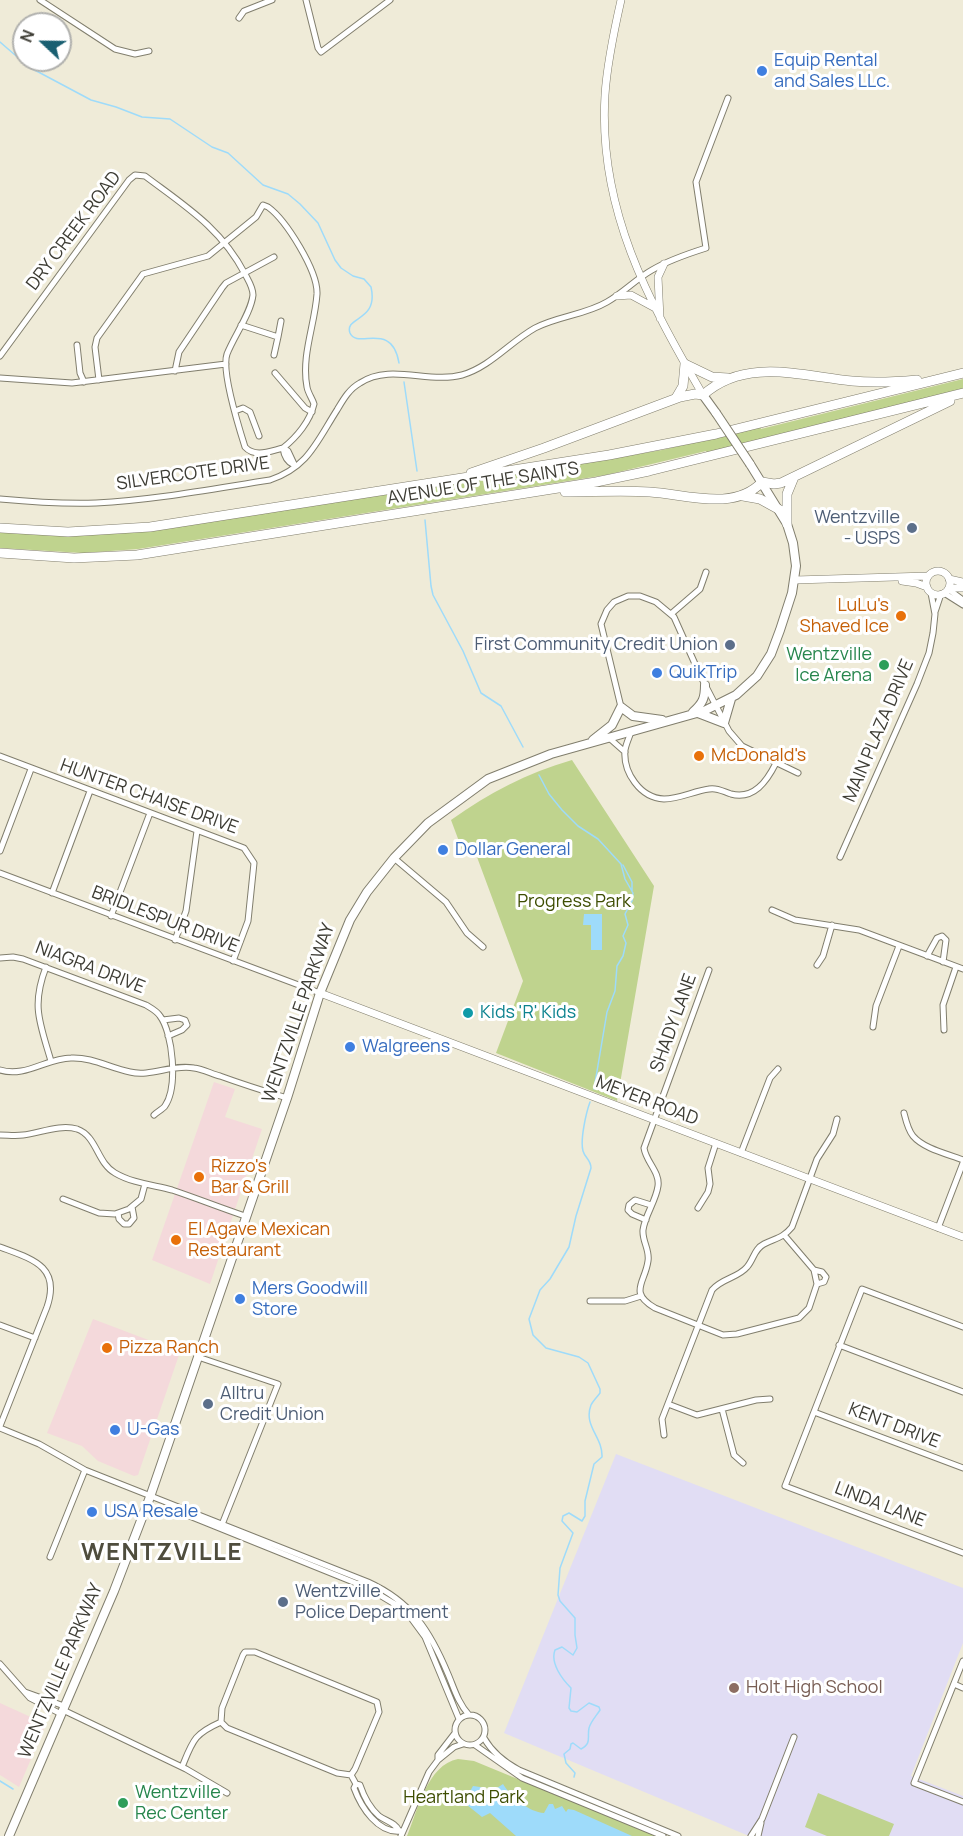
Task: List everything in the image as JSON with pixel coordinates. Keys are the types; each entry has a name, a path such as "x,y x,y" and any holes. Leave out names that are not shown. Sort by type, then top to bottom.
{"highway":[{"path":"676,398 683,386 685,364 712,377 730,378"},
{"path":"447,481 525,455 676,398 688,394 703,395 713,386 742,374 783,372 853,381 937,380"},
{"name":"AVENUE OF THE SAINTS","path":"0,528 68,532 150,527 447,481 671,444 963,373"},
{"path":"740,496 754,490 762,482 774,484 794,477 963,394"},
{"name":"AVENUE OF THE SAINTS","path":"0,553 74,558 137,555 542,491 650,471 963,394"},
{"path":"787,524 786,494 794,477"},
{"path":"542,491 649,492 702,498 740,496 760,499 780,510"}],"main road":[{"path":"621,0 606,75 604,111 606,153 611,188 620,223 660,321 703,395"},
{"path":"660,321 658,277 664,264"},
{"path":"616,296 631,295 655,308"},
{"name":"WENTZVILLE PARKWAY","path":"9,1836 123,1568 150,1497 320,993 350,920 367,892 394,858 428,823 488,779 551,753 716,706 731,699 747,687 768,660 789,607 795,580 794,553 787,524 762,482 703,395"},
{"path":"795,580 928,576 932,572 942,572 949,579 963,582"},
{"path":"928,576 929,590"},
{"path":"860,579 908,582 929,590 945,591 963,588"},
{"path":"945,591 949,579"},
{"path":"705,685 703,702 694,713 724,723 731,699"},
{"path":"590,742 612,725 621,707 633,716 666,721"},
{"name":"MEYER ROAD","path":"320,993 963,1237"}],"street":[{"path":"40,0 115,49 135,54 149,51"},
{"path":"239,18 244,11 272,0"},
{"path":"306,0 321,52 390,0"},
{"name":"SILVERCOTE DRIVE","path":"0,499 96,503 150,498 270,480 282,476 307,458 351,389 360,382 389,374 435,378 462,375 482,366 536,328 594,309 650,271 706,248 696,182 728,98"},
{"name":"DRY CREEK ROAD","path":"0,356 129,180 135,175 145,176 201,218 225,242 245,274 253,293 227,354 226,364 235,411 244,447 248,451 259,453 283,448"},
{"path":"99,380 95,347 97,338 143,274 208,256 256,217 263,205 272,210 302,249 317,292 309,337 306,379 314,404 312,412 292,440 283,448 288,451 295,466"},
{"path":"175,371 179,352 222,288 231,280 274,257"},
{"path":"274,355 281,321"},
{"path":"241,324 278,337"},
{"path":"77,345 80,373 84,382"},
{"path":"0,378 62,383 84,382 226,364"},
{"path":"275,373 305,408 312,412"},
{"path":"235,411 243,408 250,412 259,436"},
{"path":"671,614 700,589 706,572"},
{"name":"MAIN PLAZA DRIVE","path":"840,857 929,652 934,614 929,590"},
{"path":"945,591 963,600"},
{"path":"945,591 963,605"},
{"name":"MAIN PLAZA DRIVE","path":"934,614 945,591"},
{"path":"621,707 601,624 607,610 621,598 640,596 651,599 671,614 735,741 798,773"},
{"path":"631,731 625,752 632,778 638,788 650,796 663,799 713,788 732,794 749,793 764,783 776,763"},
{"path":"608,737 625,752"},
{"name":"HUNTER CHAISE DRIVE","path":"0,756 244,848 254,863 248,921 233,961"},
{"path":"0,851 31,769"},
{"path":"52,893 90,791"},
{"path":"111,916 150,813"},
{"path":"175,939 186,910 197,831"},
{"path":"394,858 446,902 467,933 483,946"},
{"name":"BRIDLESPUR DRIVE","path":"0,873 320,993"},
{"path":"772,910 795,920 859,930 960,968 943,1005 944,1030"},
{"path":"817,965 823,956 832,925"},
{"path":"927,956 938,938 942,936 946,940 943,962"},
{"path":"873,1027 876,1006 899,946"},
{"name":"NIAGRA DRIVE","path":"0,958 23,959 146,1005 159,1013 163,1020 179,1018 185,1020 187,1025 182,1030 168,1036"},
{"path":"46,967 38,986 37,1001 38,1017 51,1061"},
{"name":"SHADY LANE","path":"646,1220 659,1185 657,1174 649,1164 644,1148 709,970"},
{"path":"154,1115 165,1106 173,1082 168,1036 163,1020"},
{"path":"0,1070 24,1071 51,1061 71,1058 89,1059 131,1072 151,1073 173,1068 194,1068 286,1098"},
{"path":"741,1153 770,1078 778,1069"},
{"path":"904,1113 914,1138 963,1162 938,1228"},
{"path":"664,1435 662,1419 712,1290 718,1283 747,1267 755,1251 764,1244 785,1236 792,1227 817,1159 833,1134 837,1119"},
{"path":"0,1135 23,1135 66,1127 75,1129 90,1138 105,1164 114,1173 245,1216"},
{"path":"698,1208 708,1192 710,1184 708,1168 716,1143"},
{"path":"63,1199 99,1213 118,1213 132,1207 141,1199 145,1184"},
{"path":"651,1205 636,1200 629,1205 628,1210 646,1220 643,1240 648,1251 648,1262 639,1284 641,1296 646,1303 655,1308 723,1335 799,1318 809,1308 817,1284 814,1270 785,1236"},
{"path":"118,1213 119,1219 124,1224 129,1224 134,1218 132,1207"},
{"path":"0,1247 35,1260 50,1279 51,1297 0,1427 39,1444 85,1470 182,1512 368,1582 403,1602 416,1614 430,1634 460,1704 469,1715"},
{"path":"814,1270 822,1272 826,1277 825,1282 817,1284"},
{"path":"814,1412 862,1289 963,1328"},
{"path":"590,1301 626,1301 641,1296"},
{"path":"0,1325 35,1338"},
{"path":"839,1345 963,1392"},
{"path":"198,1357 278,1384 221,1526"},
{"path":"668,1404 697,1414 756,1400 770,1399"},
{"path":"722,1409 734,1455 743,1464"},
{"name":"KENT DRIVE","path":"814,1412 963,1468"},
{"name":"LINDA LANE","path":"814,1412 785,1486 963,1553"},
{"path":"50,1557 85,1470"},
{"path":"221,1526 368,1588 398,1606 411,1618 425,1637 459,1719 455,1733 438,1755 438,1760"},
{"path":"249,1652 374,1700 379,1706 379,1712 351,1775 337,1773 260,1742 227,1728 221,1722 222,1708 243,1654 249,1652"},
{"path":"963,1661 914,1783 963,1802"},
{"path":"0,1664 36,1702 63,1710 182,1767 227,1793"},
{"path":"954,1684 963,1688"},
{"path":"459,1719 469,1715 479,1717 483,1722 484,1738 490,1748 519,1770 678,1836"},
{"path":"182,1767 192,1743 202,1730 221,1722"},
{"path":"455,1733 457,1739 464,1744"},
{"path":"758,1836 762,1819 794,1737"},
{"path":"475,1745 484,1738"},
{"path":"401,1833 429,1772 438,1760 454,1747 464,1744 475,1745 522,1778 663,1836"},
{"path":"351,1775 356,1784 360,1785 368,1803 376,1813 398,1826 401,1833"},
{"path":"751,1836 762,1819"}],"shaded area":[{"path":"214,1082 235,1089 225,1117 262,1129 210,1284 152,1260"},
{"path":"93,1319 180,1352 138,1475 134,1476 98,1461 82,1446 47,1433"},
{"name":"Holt High School","path":"616,1454 963,1588 963,1643 911,1776 963,1796 963,1836 749,1836 504,1733"},
{"path":"0,1703 46,1724 19,1787 0,1775"}],"green space":[{"path":"963,379 963,390 707,453 706,451 606,475 138,549 83,553 0,548 0,532 67,535 142,531 662,450 761,427 761,429"},
{"name":"Progress Park","path":"572,760 654,886 617,1101 496,1053 523,981 474,849 463,852 451,820 509,785 539,771"},
{"name":"Heartland Park","path":"458,1759 474,1761 656,1836 407,1836 431,1779 447,1763"},
{"path":"818,1793 894,1824 889,1836 827,1836 805,1827"}],"water":[{"path":"584,914 602,914 602,950 591,950 591,925 583,925"},
{"path":"503,1784 516,1799 532,1810 544,1813 549,1804 553,1804 555,1809 562,1806 566,1812 568,1809 574,1810 632,1836 516,1836 490,1813 482,1817 467,1805 468,1795 473,1786 491,1792"}],"waterway":[{"path":"0,42 29,67 91,100 142,117 170,119 212,147 228,153 263,185 288,194 318,223 341,268 353,276 364,279 371,287 370,307 352,324 350,333 360,339 382,339 389,343 395,350 399,363"},
{"path":"404,382 417,471"},
{"path":"425,520 433,595 463,651 481,693 501,706 523,747"},
{"path":"539,775 549,794 562,810 578,826 598,839 621,864 625,879 633,893 632,901 625,914 628,925 623,936 626,943 623,956 617,966 615,991 607,1012 594,1089"},
{"path":"623,865 632,882 632,891"},
{"path":"574,1777 575,1773 566,1763 564,1754 573,1743 581,1749 587,1745 590,1725 600,1710 599,1707 589,1703 577,1712 571,1711 569,1708 571,1688 555,1665 555,1650 562,1647 573,1655 577,1648 575,1618 560,1601 558,1595 560,1568 573,1533 562,1521 563,1516 569,1513 582,1521 585,1516 585,1501 594,1464 602,1457 600,1443 589,1419 591,1405 600,1393 600,1389 588,1363 579,1357 546,1348 533,1335 529,1319 540,1290 550,1279 569,1247 591,1168 582,1146 590,1102"},
{"path":"0,1781 13,1789"}],"place":[{"name":"Equip Rental and Sales LLc.","path":"762,71"},
{"name":"Wentzville - USPS","path":"912,528"},
{"name":"LuLu's Shaved Ice","path":"901,616"},
{"name":"First Community Credit Union","path":"730,645"},
{"name":"Wentzville Ice Arena","path":"884,665"},
{"name":"QuikTrip","path":"657,673"},
{"name":"McDonald's","path":"699,756"},
{"name":"Dollar General","path":"443,850"},
{"name":"Kids 'R' Kids","path":"468,1013"},
{"name":"Walgreens","path":"350,1047"},
{"name":"Rizzo's Bar & Grill","path":"199,1177"},
{"name":"El Agave Mexican Restaurant","path":"176,1240"},
{"name":"Mers Goodwill Store","path":"240,1299"},
{"name":"Pizza Ranch","path":"107,1348"},
{"name":"Alltru Credit Union","path":"208,1404"},
{"name":"U-Gas","path":"115,1430"},
{"name":"USA Resale","path":"92,1512"},
{"name":"Wentzville Police Department","path":"283,1602"},
{"name":"Holt High School","path":"734,1688"},
{"name":"Wentzville Rec Center","path":"123,1803"}],"district":[{"name":"WENTZVILLE","path":"162,1553"}]}
